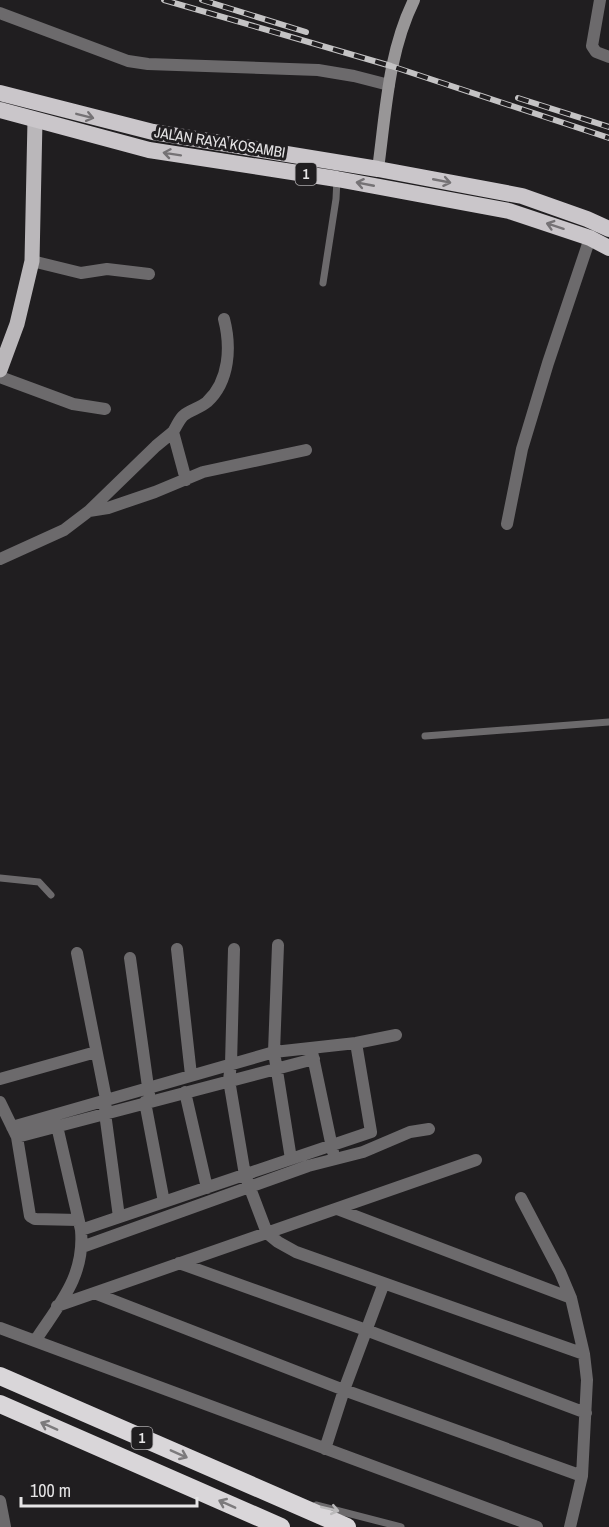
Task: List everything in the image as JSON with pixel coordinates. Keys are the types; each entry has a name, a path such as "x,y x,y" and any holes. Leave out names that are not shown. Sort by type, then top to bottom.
{"highway":[{"name":"JALAN RAYA KOSAMBI","path":"0,93 153,132 378,169 522,196 609,229"},
{"name":"JALAN RAYA KOSAMBI","path":"0,110 149,150 337,179 509,212 590,238 609,248"},
{"name":"1","path":"0,1376 346,1527"},
{"name":"1","path":"0,1404 281,1527"}],"main road":[{"path":"378,169 393,59 400,33 414,0"},
{"path":"0,370 16,324 32,261 35,120"}],"street":[{"path":"609,5 599,0 592,46 596,52 609,57"},
{"path":"0,13 128,61 148,64 318,70 389,85"},
{"path":"507,524 522,449 590,238"},
{"path":"32,261 81,273 107,269 149,274"},
{"path":"0,559 64,530 89,511 173,432 185,414 208,401 219,388 224,374 229,346 224,319"},
{"path":"0,377 73,404 105,409"},
{"path":"173,432 186,480"},
{"path":"89,511 122,504 203,472 306,450"},
{"path":"278,945 274,1052 291,1160"},
{"path":"234,949 229,1080 245,1175 267,1233 296,1252 584,1354"},
{"path":"177,950 191,1075"},
{"path":"77,953 106,1099 105,1113 119,1217"},
{"path":"130,958 148,1102 164,1202"},
{"path":"14,1132 57,1126 276,1068 313,1053 396,1035"},
{"path":"0,1102 14,1132 30,1216 35,1219 79,1225 141,1210 371,1132 356,1043"},
{"path":"0,1079 96,1052"},
{"path":"14,1132 106,1099 274,1052 313,1053"},
{"path":"313,1053 334,1159"},
{"path":"185,1092 207,1188"},
{"path":"35,1341 69,1291 82,1247 57,1126"},
{"path":"82,1247 308,1166 363,1152 410,1132 429,1129"},
{"path":"57,1306 476,1160"},
{"path":"521,1198 571,1298 584,1354 586,1413 582,1476 570,1527"},
{"path":"337,1209 571,1298"},
{"path":"141,1210 146,1225"},
{"path":"179,1263 366,1330 586,1413"},
{"path":"325,1449 344,1390 384,1283"},
{"path":"94,1293 344,1390 582,1476"},
{"path":"0,1328 537,1527"},
{"path":"0,1501 4,1527"}],"lane":[{"path":"323,283 337,179"},
{"path":"425,736 609,722"},
{"path":"0,878 39,882 51,896"},
{"path":"273,1495 401,1527"}],"railway":[{"path":"164,0 391,66 609,138"},
{"path":"202,0 306,32"},
{"path":"518,98 609,127"}]}
